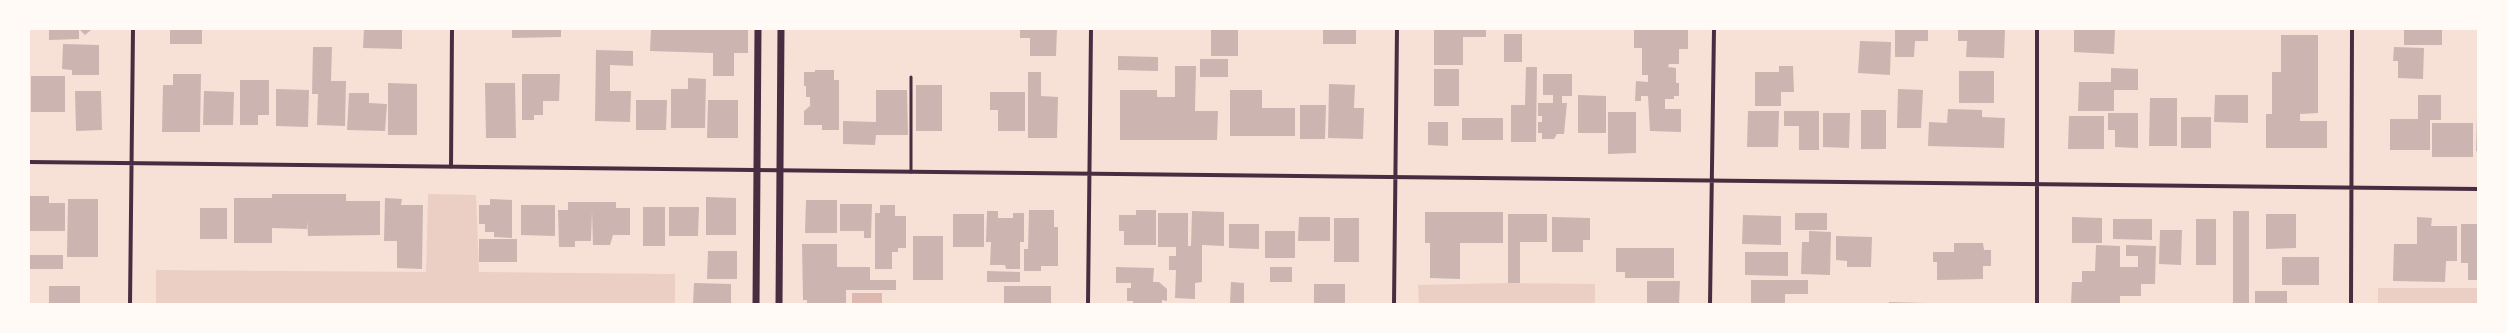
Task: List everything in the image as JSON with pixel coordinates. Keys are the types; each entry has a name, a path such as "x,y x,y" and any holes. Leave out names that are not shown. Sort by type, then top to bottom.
{"street":[{"path":"130,304 133,29"},
{"path":"452,29 452,167"},
{"path":"756,304 758,29"},
{"path":"779,304 781,29"},
{"path":"1088,304 1091,29"},
{"path":"1394,304 1397,29"},
{"path":"1710,304 1714,29"},
{"path":"2037,29 2037,304"},
{"path":"2351,304 2352,29"},
{"path":"29,162 2478,189"}],"lane":[{"path":"911,77 911,172"}],"shaded area":[{"path":"428,194 476,195 479,272 675,274 675,304 156,304 156,270 426,272"},
{"path":"1508,283 1595,284 1595,304 1419,304 1418,285"},
{"path":"2378,288 2478,288 2478,304 2378,304"},
{"path":"852,293 882,293 882,304 852,304"}],"building":[{"path":"49,29 79,29 79,39 49,40"},
{"path":"79,29 92,29 85,35"},
{"path":"170,29 202,29 202,44 170,44"},
{"path":"364,29 402,29 402,49 363,48"},
{"path":"512,29 561,29 561,37 512,38"},
{"path":"651,29 748,29 748,53 734,53 734,76 713,76 713,53 650,51"},
{"path":"1020,29 1057,29 1056,56 1030,56 1030,38 1020,38"},
{"path":"1211,29 1238,29 1238,56 1211,56"},
{"path":"1323,29 1356,29 1356,44 1323,44"},
{"path":"1434,29 1486,29 1486,37 1463,37 1463,65 1434,65"},
{"path":"1634,29 1688,29 1688,49 1679,49 1679,64 1669,64 1668,67 1676,68 1676,83 1679,83 1679,96 1674,96 1674,99 1665,99 1665,109 1681,109 1681,132 1650,131 1648,96 1641,96 1641,101 1635,101 1636,81 1648,82 1648,75 1642,75 1642,48 1634,48"},
{"path":"1895,29 1928,29 1928,41 1915,41 1914,57 1895,57"},
{"path":"1958,29 2005,29 2004,58 1966,57 1967,41 1958,41"},
{"path":"2074,29 2115,29 2114,54 2074,52"},
{"path":"2404,29 2442,29 2442,45 2404,45"},
{"path":"1504,34 1522,34 1522,62 1504,62"},
{"path":"2281,35 2318,35 2318,113 2300,114 2300,121 2327,121 2327,148 2266,148 2266,114 2272,114 2272,72 2281,72"},
{"path":"1860,41 1891,42 1890,75 1858,73"},
{"path":"63,44 99,45 99,75 72,75 72,70 62,69"},
{"path":"313,47 332,47 331,81 346,81 345,126 317,125 318,94 312,94"},
{"path":"2394,47 2424,48 2423,79 2398,78 2398,61 2393,61"},
{"path":"596,50 633,51 633,66 610,65 610,91 631,91 630,122 595,121"},
{"path":"1118,56 1158,57 1158,71 1118,70"},
{"path":"1200,59 1228,59 1228,77 1200,77"},
{"path":"1175,66 1196,66 1195,111 1218,111 1217,140 1120,140 1120,90 1157,90 1157,97 1175,97"},
{"path":"1779,66 1793,66 1794,92 1781,92 1781,106 1755,106 1755,72 1779,72"},
{"path":"1526,67 1537,67 1536,142 1511,142 1511,105 1525,105"},
{"path":"2111,68 2138,69 2138,90 2114,90 2114,111 2078,111 2079,82 2111,82"},
{"path":"1434,69 1459,69 1459,106 1434,106"},
{"path":"815,70 834,70 834,80 839,80 839,130 822,130 822,125 804,125 804,111 810,106 810,97 806,97 804,72 815,72"},
{"path":"1959,71 1994,71 1994,103 1959,103"},
{"path":"1028,72 1041,72 1041,96 1058,97 1057,138 1028,138"},
{"path":"173,74 201,74 200,132 162,132 163,85 173,85"},
{"path":"522,74 560,74 559,101 543,101 543,115 534,115 534,120 522,120"},
{"path":"1543,74 1572,74 1572,96 1562,96 1562,103 1567,103 1564,134 1557,134 1554,139 1542,139 1542,133 1538,133 1538,122 1542,122 1542,116 1538,116 1538,103 1553,103 1553,95 1543,95"},
{"path":"31,76 65,76 65,112 31,112"},
{"path":"688,78 706,79 705,128 671,128 671,89 688,89"},
{"path":"240,80 269,80 269,115 258,115 258,125 240,125"},
{"path":"388,83 417,84 417,135 388,135"},
{"path":"485,83 515,83 516,138 486,138"},
{"path":"1329,84 1355,85 1354,108 1364,108 1363,139 1328,138"},
{"path":"916,85 942,85 942,131 916,131"},
{"path":"276,89 309,90 308,127 276,126"},
{"path":"1898,89 1923,90 1921,128 1897,128"},
{"path":"876,90 907,90 908,135 876,135 875,145 843,144 843,121 876,122"},
{"path":"1230,90 1262,90 1262,108 1295,108 1295,136 1230,136"},
{"path":"75,91 101,91 102,130 76,131"},
{"path":"204,91 234,92 233,125 203,125"},
{"path":"990,92 1025,92 1025,131 998,131 998,110 990,110"},
{"path":"349,93 369,93 369,103 387,104 385,131 347,130"},
{"path":"1578,95 1606,96 1606,133 1578,133"},
{"path":"2215,95 2248,95 2248,123 2214,122"},
{"path":"2418,95 2441,95 2441,120 2430,120 2430,150 2390,150 2390,119 2418,119"},
{"path":"2150,98 2177,98 2177,146 2149,146"},
{"path":"636,100 667,100 666,130 636,130"},
{"path":"708,100 738,100 738,138 707,138"},
{"path":"1300,105 1326,105 1325,139 1300,139"},
{"path":"1948,109 1982,110 1982,117 2005,118 2004,148 1928,146 1929,122 1947,123"},
{"path":"1861,110 1886,110 1886,149 1861,149"},
{"path":"1748,111 1779,111 1778,147 1747,147"},
{"path":"1784,111 1819,111 1819,150 1799,150 1799,126 1784,126"},
{"path":"1608,112 1636,112 1636,153 1608,154"},
{"path":"1823,113 1850,113 1849,148 1823,147"},
{"path":"2108,113 2138,113 2138,148 2115,147 2115,130 2108,130"},
{"path":"2069,116 2104,116 2104,149 2068,149"},
{"path":"2181,117 2211,117 2211,148 2181,148"},
{"path":"2477,117 2478,151 2476,151"},
{"path":"1462,118 1503,118 1503,140 1462,140"},
{"path":"1428,122 1448,122 1448,146 1428,145"},
{"path":"2432,123 2473,123 2473,157 2432,157"},
{"path":"272,194 346,194 346,201 380,201 380,235 308,236 307,219 307,229 272,228 272,243 234,243 234,198 272,198"},
{"path":"29,196 49,196 49,203 65,203 65,231 29,231"},
{"path":"706,197 736,198 736,235 706,235"},
{"path":"385,198 402,199 401,205 423,205 422,269 397,268 397,241 384,241"},
{"path":"68,199 98,199 98,257 67,257"},
{"path":"490,199 512,200 512,238 494,237 494,232 485,232 485,224 479,224 479,205 490,205"},
{"path":"806,200 837,200 837,233 805,233"},
{"path":"568,202 616,202 616,208 630,208 630,235 613,235 610,245 593,245 592,211 591,241 575,241 575,247 559,247 558,210 568,210"},
{"path":"840,204 872,204 871,238 864,238 864,231 840,231"},
{"path":"521,205 555,205 555,236 521,235"},
{"path":"880,205 895,205 895,216 906,216 906,248 898,248 898,252 892,252 892,269 875,269 875,213 880,213"},
{"path":"643,207 665,207 665,246 643,246"},
{"path":"669,207 699,207 698,236 669,236"},
{"path":"200,208 227,208 227,239 200,239"},
{"path":"1029,210 1054,210 1054,227 1058,227 1058,266 1041,266 1041,271 1024,271 1024,249 1028,249"},
{"path":"1136,210 1156,210 1156,245 1124,245 1124,231 1119,231 1119,215 1136,215"},
{"path":"987,211 998,211 998,218 1013,218 1013,213 1024,213 1024,242 1020,242 1020,269 1006,269 1005,265 990,265 991,242 986,242"},
{"path":"1192,211 1224,212 1224,246 1202,245 1202,282 1195,283 1195,299 1175,298 1176,270 1169,270 1169,256 1176,256 1176,247 1158,247 1158,213 1188,213 1188,246 1191,246"},
{"path":"2233,211 2249,211 2249,304 2233,304"},
{"path":"1425,212 1503,212 1503,243 1460,243 1460,279 1430,278 1430,243 1425,243"},
{"path":"1795,213 1827,213 1827,230 1795,230"},
{"path":"953,214 984,214 984,247 953,247"},
{"path":"1508,214 1547,214 1547,242 1520,242 1520,283 1508,283"},
{"path":"2266,214 2296,214 2296,248 2266,249"},
{"path":"1743,215 1781,216 1781,245 1742,244"},
{"path":"1299,217 1330,217 1330,241 1298,241"},
{"path":"1552,217 1590,218 1590,240 1583,240 1583,252 1552,252"},
{"path":"2072,217 2102,218 2102,243 2072,243"},
{"path":"2417,217 2432,218 2431,226 2457,226 2457,261 2446,261 2445,282 2393,281 2394,244 2417,244"},
{"path":"1334,218 1359,218 1359,262 1334,262"},
{"path":"2113,219 2152,219 2152,240 2113,239"},
{"path":"2196,219 2216,219 2216,265 2196,265"},
{"path":"1229,224 1259,224 1259,249 1229,248"},
{"path":"2461,224 2478,224 2478,280 2468,280 2468,263 2461,263"},
{"path":"2160,230 2182,230 2181,265 2159,264"},
{"path":"1265,231 1295,231 1295,258 1265,258"},
{"path":"1809,231 1831,232 1830,275 1801,274 1802,242 1809,242"},
{"path":"913,236 943,236 943,280 913,280"},
{"path":"1836,236 1872,237 1871,267 1847,267 1847,261 1836,260"},
{"path":"479,239 517,239 517,262 479,262"},
{"path":"1954,243 1983,243 1984,250 1991,250 1991,266 1983,266 1983,279 1937,280 1937,262 1933,262 1933,252 1954,252"},
{"path":"802,244 837,244 837,267 870,267 870,280 896,280 896,290 846,290 846,304 807,304 807,300 803,300"},
{"path":"2096,245 2120,246 2120,267 2138,267 2138,256 2126,256 2126,245 2156,246 2155,284 2141,284 2141,296 2120,296 2120,304 2071,304 2072,282 2082,282 2082,271 2095,271"},
{"path":"1616,248 1674,248 1674,278 1625,278 1625,272 1616,272"},
{"path":"708,251 737,251 737,279 707,279"},
{"path":"1745,252 1788,252 1788,276 1745,275"},
{"path":"29,255 63,255 63,269 29,269"},
{"path":"2282,257 2319,257 2319,285 2282,285"},
{"path":"1116,267 1154,268 1153,282 1159,282 1167,289 1167,301 1162,300 1162,304 1133,304 1133,301 1127,301 1127,288 1131,288 1131,283 1116,283"},
{"path":"1270,267 1292,267 1292,282 1270,282"},
{"path":"987,271 1020,272 1020,282 987,282"},
{"path":"1751,280 1808,280 1808,294 1785,294 1785,304 1751,304"},
{"path":"1647,281 1680,281 1679,304 1647,304"},
{"path":"1231,282 1244,283 1244,304 1230,304"},
{"path":"694,283 731,284 731,304 693,304"},
{"path":"1314,284 1345,284 1345,304 1314,304"},
{"path":"49,286 80,286 80,304 49,304"},
{"path":"1004,286 1051,286 1051,304 1004,304"},
{"path":"2255,291 2287,291 2287,304 2255,304"},
{"path":"1889,302 1927,303 1927,304 1889,304"}]}
